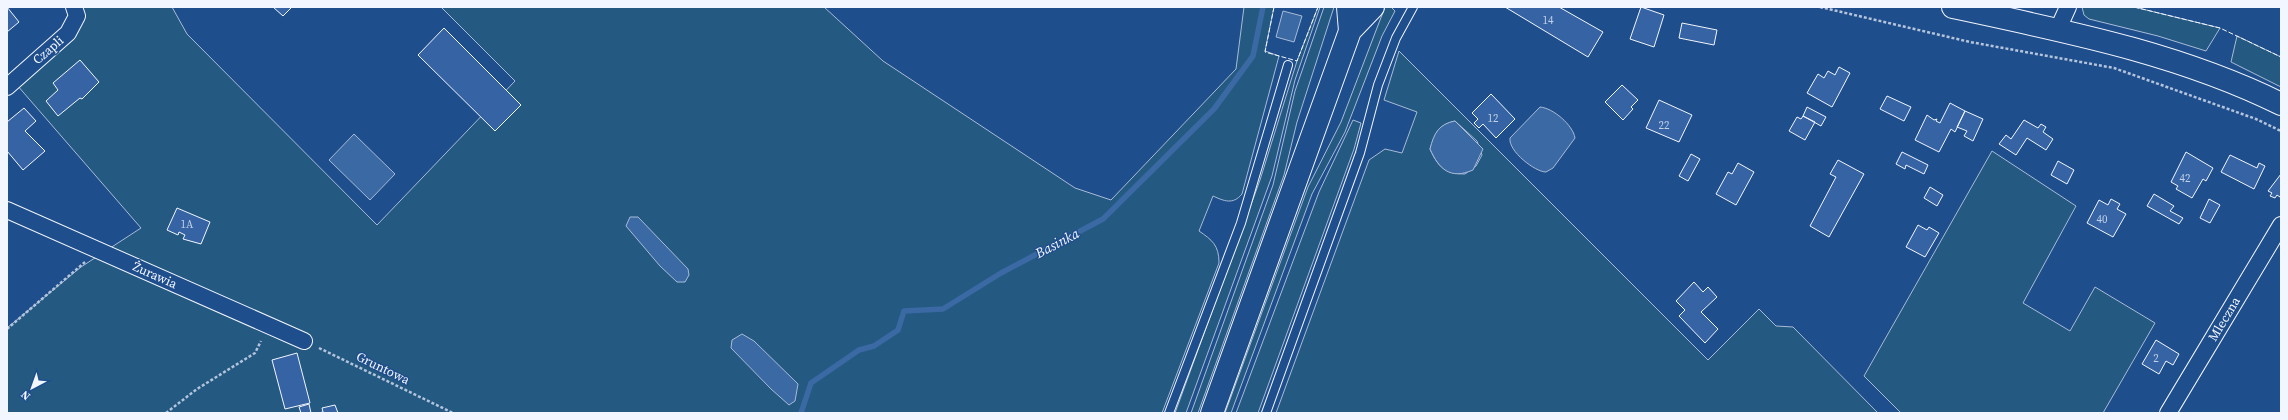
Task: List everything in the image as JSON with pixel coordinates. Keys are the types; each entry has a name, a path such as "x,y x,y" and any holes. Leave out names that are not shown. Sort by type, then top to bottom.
{"main road":[{"path":"1348,7 1350,31"},
{"path":"1952,7 2058,29 2148,53 2210,73 2281,104"},
{"path":"1212,413 1350,31 1371,8"}],"street":[{"name":"Czapli","path":"7,86 68,33 77,16 74,7"},
{"path":"2058,29 2068,7"},
{"name":"Żurawia","path":"7,210 304,341"},
{"name":"Mleczna","path":"2168,413 2281,225"}],"lane":[{"path":"1266,413 1360,153 1378,85 1396,38 1413,7"},
{"path":"1169,413 1241,223 1288,65"}],"path":[{"path":"1820,7 1970,42 2114,68 2256,119 2281,131"},
{"path":"7,329 81,267 87,259 86,245"},
{"path":"166,413 197,389 255,353 259,348 262,337 258,320"},
{"name":"Gruntowa","path":"304,341 453,413"}],"shaded area":[{"path":"74,7 172,7 187,34 377,225 515,81 441,7 824,7 883,61 1075,188 1111,200 1236,69 1244,7 1274,7 1265,51 1279,56 1242,194 1232,201 1213,196 1199,231 1208,237 1216,247 1219,263 1162,413 7,413 7,328 81,267 141,228 10,77 68,33"},
{"path":"1318,7 1320,7 1295,80 1272,176 1186,413 1175,413 1260,180 1297,61"},
{"path":"1324,7 1334,7 1297,122 1284,175 1198,413 1191,413 1273,185 1295,91"},
{"path":"1385,7 1391,7 1395,11 1382,36 1345,132 1312,194 1231,413 1225,413 1308,187 1341,122"},
{"path":"2082,7 2134,7 2220,28 2206,51 2158,36 2089,19 2084,15"},
{"path":"1283,11 1302,16 1294,42 1276,37"},
{"path":"2237,36 2281,57 2281,87 2231,62"},
{"path":"1399,51 1708,360 1759,309 1776,326 1793,327 1878,413 1276,413 1369,160 1385,149 1402,153 1417,112 1384,100","holes":["1455,121 1477,141 1482,155 1476,166 1465,174 1447,171 1439,165 1430,149 1438,130 1441,127"]},
{"path":"1540,107 1551,110 1562,118 1571,128 1575,138 1553,168 1546,172 1535,169 1523,160 1513,149 1510,138"},
{"path":"1353,120 1361,123 1354,149 1258,413 1236,413 1319,192"},
{"path":"1455,121 1483,149 1473,170 1458,174 1446,171 1441,167 1430,149 1433,138 1438,130 1445,124"},
{"path":"354,134 395,174 370,200 329,160"},
{"path":"1992,151 2076,206 2023,303 2070,331 2095,287 2155,323 2103,413 1901,413 1864,376"},
{"path":"630,217 638,217 688,269 689,275 685,282 677,282 660,266 626,226"},
{"path":"742,334 754,341 798,384 795,401 789,405 771,389 731,348 732,340"}],"building":[{"path":"7,7 19,22 7,32"},
{"path":"273,7 292,7 283,16"},
{"path":"1505,7 1559,7 1603,32 1588,57"},
{"path":"1641,7 1664,15 1654,47 1630,39"},
{"path":"1682,23 1717,30 1714,45 1679,38"},
{"path":"444,28 521,105 495,131 418,55"},
{"path":"80,60 99,82 82,99 80,98 58,116 46,101 58,90 53,83"},
{"path":"1839,67 1850,73 1832,107 1807,93 1818,74 1824,78 1828,71 1835,75"},
{"path":"1622,85 1638,100 1631,107 1633,109 1623,120 1605,102"},
{"path":"1491,94 1515,119 1496,138 1483,124 1479,128 1474,123 1478,119 1472,113"},
{"path":"1887,96 1911,107 1904,121 1880,109"},
{"path":"1659,100 1692,115 1679,142 1646,128"},
{"path":"1950,103 1965,111 1955,132 1951,129 1939,152 1915,140 1927,115 1934,120 1937,119 1936,121 1940,123"},
{"path":"1807,107 1826,117 1821,126 1803,116"},
{"path":"24,108 36,121 25,131 45,151 23,170 7,151 7,122"},
{"path":"1965,111 1983,119 1973,141 1964,136 1967,131 1957,127"},
{"path":"1803,116 1815,122 1805,140 1789,131 1797,117 1801,119"},
{"path":"2024,120 2038,128 2041,124 2046,127 2043,132 2053,139 2046,150 2027,138 2016,155 1999,144 2006,135 2011,139"},
{"path":"1902,152 1928,165 1924,174 1906,165 1905,169 1896,164"},
{"path":"2186,152 2213,168 2206,181 2203,179 2192,198 2176,189 2178,186 2171,182"},
{"path":"1691,154 1700,159 1688,181 1679,176"},
{"path":"2230,155 2257,168 2259,163 2265,166 2254,189 2221,172"},
{"path":"1838,160 1864,174 1829,237 1810,226 1836,177 1830,174"},
{"path":"2058,161 2074,170 2067,184 2051,175"},
{"path":"1738,163 1754,172 1736,205 1716,194 1728,172 1732,174"},
{"path":"2281,174 2281,195 2280,197 2277,195 2275,198 2270,196 2272,193 2268,191"},
{"path":"1930,187 1943,195 1937,206 1924,198"},
{"path":"2154,194 2174,206 2170,211 2183,218 2179,224 2147,206"},
{"path":"2111,199 2120,204 2117,209 2126,214 2113,237 2087,223 2099,200 2108,205"},
{"path":"2209,199 2220,205 2210,223 2200,218"},
{"path":"177,208 210,222 201,244 183,239 185,235 179,232 178,235 167,230"},
{"path":"1918,225 1927,230 1929,227 1939,233 1925,257 1906,247"},
{"path":"1694,282 1703,292 1708,287 1717,297 1701,312 1718,329 1705,343 1679,316 1685,310 1676,301"},
{"path":"2156,340 2179,354 2173,365 2166,361 2159,374 2142,364"},
{"path":"297,353 310,403 285,409 272,360"},
{"path":"309,404 311,413 301,413 299,407"},
{"path":"335,405 338,413 318,413 323,412 322,408"}],"waterway":[{"name":"Basinka","path":"801,413 811,383 859,350 874,346 898,330 904,311 943,309 1001,273 1103,219 1214,109 1253,56 1263,7"}],"fence":[{"path":"1274,7 1265,52 1297,61 1318,7"},
{"path":"2134,7 2220,28 2281,57"}]}
